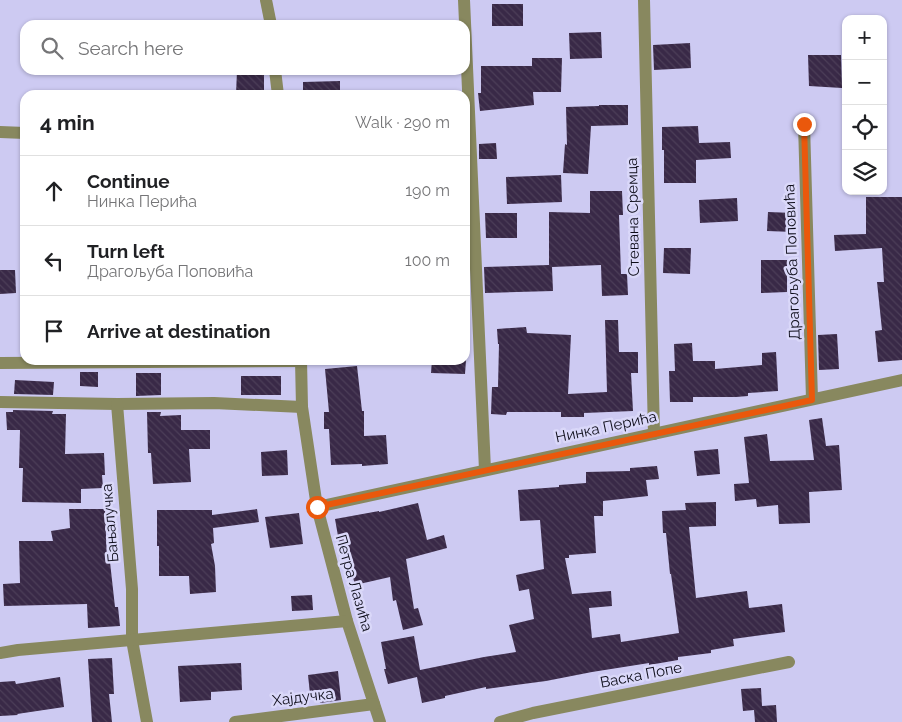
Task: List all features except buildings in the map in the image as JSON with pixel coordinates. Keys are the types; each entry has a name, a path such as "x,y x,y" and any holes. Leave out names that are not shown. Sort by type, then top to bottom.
{"street":[{"path":"266,0 270,20"},
{"path":"464,0 465,20"},
{"name":"Стевана Сремца","path":"644,0 654,434"},
{"path":"276,75 277,90"},
{"path":"467,75 468,90"},
{"name":"Драгољуба Поповића","path":"804,124 812,400"},
{"path":"0,132 20,133"},
{"path":"470,134 485,470"},
{"path":"0,363 20,363"},
{"name":"Петра Лазића","path":"301,365 302,407 317,507 347,621 380,722"},
{"name":"Нинка Перића","path":"317,507 902,380"},
{"path":"0,402 214,403 302,407"},
{"name":"Бањалучка","path":"117,404 132,589 132,640 147,722"},
{"path":"0,653 347,621"},
{"name":"Васка Попе","path":"500,722 533,713 789,662"},
{"name":"Хајдучка","path":"235,722 374,704"}],"route":[{"path":"317,507 812,400 804,124"}]}
